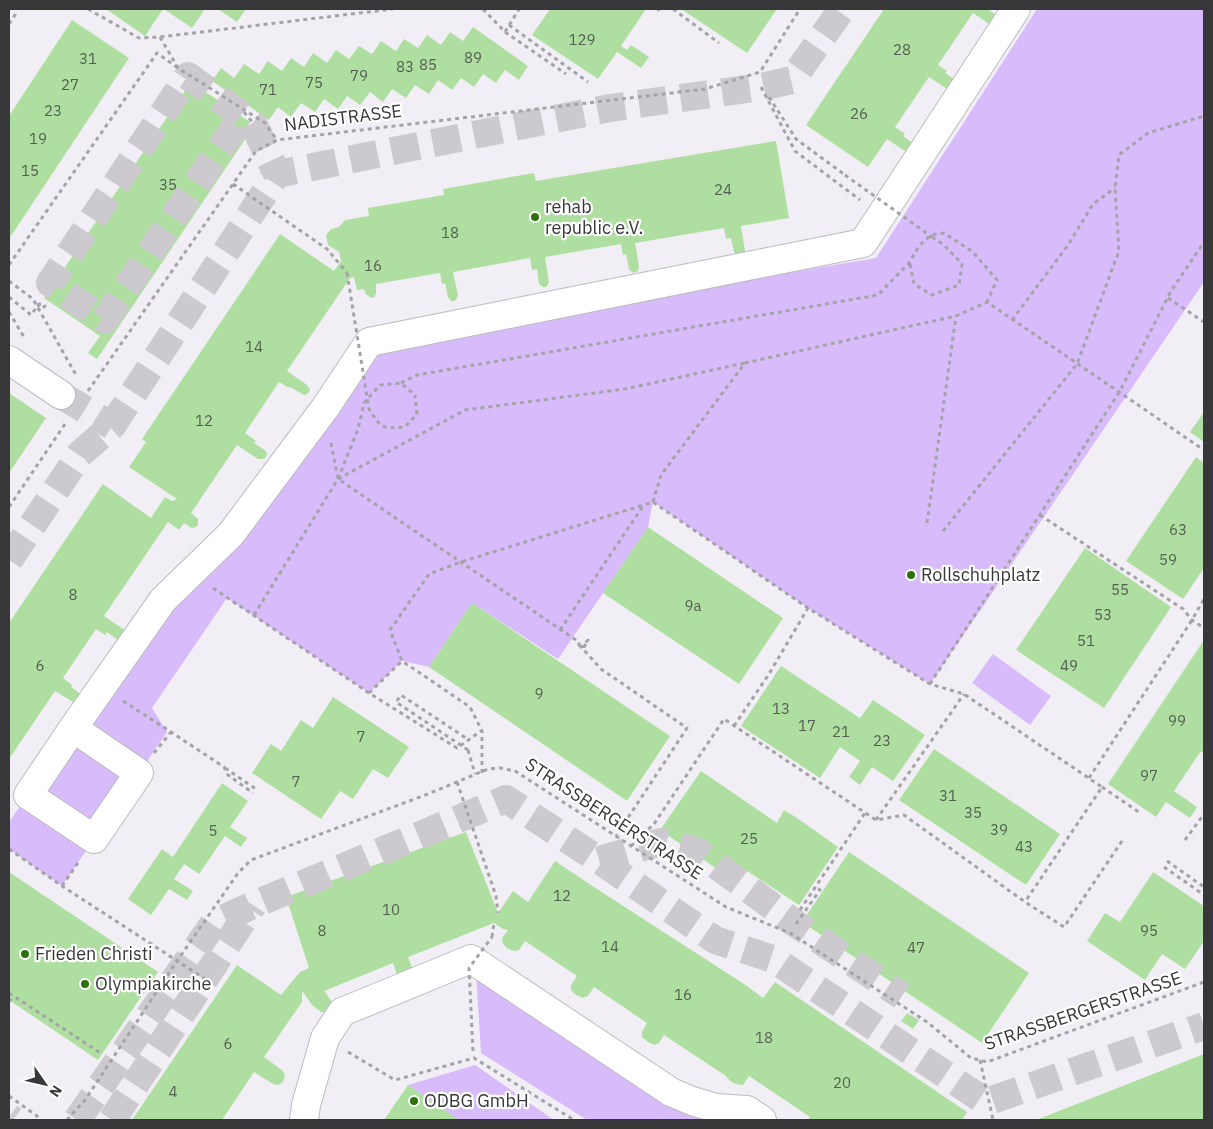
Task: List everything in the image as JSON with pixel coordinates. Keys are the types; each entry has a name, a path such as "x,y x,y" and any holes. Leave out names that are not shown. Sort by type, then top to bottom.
{"lane":[{"path":"73,728 162,600 232,534 325,408 370,342 864,243 1016,9"},
{"path":"9,360 73,396"},
{"path":"304,1120 306,1106 325,1038 342,1012 471,959 671,1092 716,1108 747,1110 762,1120"}],"path":[{"path":"9,24 15,15 15,9"},
{"path":"88,9 139,38 160,38 393,9"},
{"path":"483,9 505,32 566,74"},
{"path":"505,32 519,9"},
{"path":"673,9 719,43"},
{"name":"NADISTRASSE","path":"9,507 73,396 256,151 277,140 705,89 760,72 800,9"},
{"path":"508,25 588,82"},
{"path":"160,38 178,68"},
{"path":"9,265 156,53 265,123 277,140"},
{"path":"761,87 795,151 881,216"},
{"path":"767,95 796,139 944,245 962,264 959,285 932,295 914,284 909,263"},
{"path":"230,100 247,114 253,123"},
{"path":"944,531 1077,364 1118,251 1116,188 1119,155 1148,133 1204,116"},
{"path":"233,184 327,249 347,273 369,409 379,425 389,429 405,427 417,414 414,395 400,383"},
{"path":"1012,320 1068,245 1093,204 1116,188"},
{"path":"254,616 338,479 358,429 364,403 380,385 400,383 417,375 878,295 909,263 919,246 931,235 944,233 973,252 997,280 987,302 956,316 625,388 465,410 338,479"},
{"path":"930,684 1120,392 1168,298 1204,242"},
{"path":"9,281 33,299 37,306 73,396"},
{"path":"9,297 32,315 35,309 39,304 44,304 45,306 41,308 39,305 37,306"},
{"path":"1168,298 1204,322"},
{"path":"987,302 1204,450"},
{"path":"927,524 956,316"},
{"path":"653,502 661,475 745,363"},
{"path":"338,479 579,642 579,649 588,640 583,649 601,668 688,728 616,836"},
{"path":"482,772 482,731 470,707 402,660 390,630 429,574 461,562 653,502"},
{"path":"653,502 808,608 930,684 964,694 1140,813"},
{"path":"560,630 644,505"},
{"path":"1040,515 1182,608 1192,620 1204,628"},
{"path":"190,573 369,693 457,748 482,731"},
{"path":"1089,778 1204,599"},
{"path":"734,726 769,674 808,608"},
{"path":"369,693 402,660"},
{"path":"101,688 256,789"},
{"path":"469,740 401,694 396,702 468,750 476,774"},
{"path":"876,820 964,694"},
{"path":"631,846 654,824 724,719 876,820 904,815 1025,902 1064,927 1124,838"},
{"path":"224,767 228,775 253,793"},
{"name":"STRASSBERGERSTRASSE","path":"67,1120 85,1100 177,961 238,873 251,860 488,769 500,768 515,771 726,907 790,933 928,1022 971,1058 987,1062 1204,982"},
{"path":"456,782 496,896 498,912"},
{"path":"1025,902 1102,787"},
{"path":"800,910 865,812"},
{"path":"1186,840 1204,814"},
{"path":"9,849 62,886 205,978"},
{"path":"1167,861 1204,887"},
{"path":"1164,867 1204,895"},
{"path":"796,924 820,890 815,887"},
{"path":"474,1058 468,968 492,937 494,923"},
{"path":"9,993 102,1054"},
{"path":"9,1002 13,996"},
{"path":"325,1038 395,1080 474,1058 574,1120"},
{"path":"980,1060 993,1120"},
{"path":"9,1096 37,1116 39,1120"}],"shaded area":[{"path":"1037,9 1204,9 1204,282 930,684 808,608 653,502 648,527 558,659 472,603 429,667 402,661 369,693 227,598 152,708 167,732 62,886 9,849 9,822 28,795 369,342 876,258"},
{"path":"993,654 1051,696 1030,725 972,683"},
{"path":"476,973 731,1120 587,1120 481,1053"},
{"path":"475,1065 554,1120 453,1120 453,1116 408,1085"}],"building":[{"path":"106,9 163,9 145,36"},
{"path":"164,9 205,9 192,28"},
{"path":"218,9 246,9 237,22"},
{"path":"550,9 646,9 621,46 627,50 631,45 649,57 641,68 617,52 598,79 532,35"},
{"path":"681,9 777,9 747,53"},
{"path":"884,9 987,9 1000,17 994,27 973,13 938,65 947,71 945,73 957,81 950,91 929,77 895,127 914,144 908,153 887,139 868,167 806,125"},
{"path":"72,20 129,58 9,239 9,116"},
{"path":"473,27 528,66 519,80 505,70 496,83 483,74 474,87 461,78 452,90 438,80 429,94 415,85 406,98 392,89 383,102 370,92 360,105 347,96 338,109 324,99 315,112 301,103 291,117 278,107 269,120 212,81 221,68 234,78 244,64 259,74 268,61 282,71 291,58 304,67 313,53 327,63 336,50 349,59 359,46 372,54 381,41 396,51 404,39 418,48 427,35 441,45 450,32 463,41"},
{"path":"191,82 250,122 242,135 246,138 97,359 88,353 100,336 44,298"},
{"path":"776,141 789,218 741,226 744,254 736,255 731,238 726,239 724,228 635,243 639,266 638,271 633,273 629,269 626,254 623,255 621,244 545,257 549,282 545,287 539,284 537,269 532,270 530,258 453,272 458,295 454,301 451,301 448,297 445,283 442,284 440,273 376,284 376,294 371,298 364,289 357,290 354,277 350,278 287,371 307,385 310,390 309,392 304,395 279,382 245,433 256,441 254,443 266,451 265,458 258,459 237,445 191,513 198,519 198,525 193,528 184,523 179,530 168,522 104,616 126,631 119,641 107,632 105,635 96,629 63,678 82,695 76,704 55,691 9,759 9,623 103,484 151,518 165,497 172,501 177,499 129,467 146,442 142,439 280,234 334,271 341,261 339,252 328,245 326,235 331,229 339,227 345,220 369,216 368,208 444,195 443,189 534,173 536,181"},
{"path":"9,393 46,418 9,473"},
{"path":"1204,412 1204,442 1190,432"},
{"path":"1196,457 1204,463 1204,568 1183,599 1126,561"},
{"path":"648,527 783,618 739,684 603,593"},
{"path":"1085,548 1171,607 1104,708 1016,650"},
{"path":"472,603 670,736 627,801 429,667"},
{"path":"1204,640 1204,754 1201,751 1174,791 1197,807 1190,818 1166,802 1156,817 1108,784"},
{"path":"781,666 860,718 873,700 925,735 893,781 872,767 860,785 849,777 860,761 840,747 820,778 741,726"},
{"path":"333,697 409,747 388,778 373,769 353,799 340,791 321,819 252,773 271,744 281,751 301,720 313,728"},
{"path":"934,749 1060,834 1026,885 899,800"},
{"path":"701,771 777,823 784,810 838,847 799,905 744,869 736,882 660,830"},
{"path":"222,783 248,801 230,827 247,838 241,847 225,836 199,874 184,864 174,879 193,891 187,900 169,889 151,915 128,899 162,849 173,857"},
{"path":"466,832 498,913 513,891 528,902 555,861 763,998 775,982 967,1112 962,1120 808,1120 810,1117 749,1076 743,1085 736,1084 664,1035 659,1043 654,1045 648,1042 642,1037 642,1032 647,1023 594,987 588,996 583,998 576,995 571,990 571,985 577,976 525,941 519,950 508,949 503,944 502,938 508,930 494,923 408,957 413,970 398,977 393,963 324,991 333,1003 327,1012 321,1012 313,1006 302,991 302,1002 264,1057 282,1070 285,1075 283,1082 278,1085 273,1084 254,1072 222,1120 132,1120 237,965 281,995 300,972 309,968 286,897"},
{"path":"849,852 1029,973 982,1043 802,922"},
{"name":"Olympiakirche","path":"9,872 158,972 98,1060 9,1000"},
{"path":"1153,872 1204,906 1204,941 1185,969 1162,954 1145,980 1087,941 1105,913 1120,922"},
{"path":"907,1013 919,1020 913,1029 901,1021"},
{"path":"1204,1054 1204,1120 1036,1120"},
{"name":"ODBG GmbH","path":"408,1085 453,1116 459,1120 384,1120"}],"tunnel":[{"path":"9,560 80,454 112,426 277,174 610,108 761,87 792,80 842,9"},
{"path":"236,125 105,320 50,283 188,76 253,123 277,174"},
{"path":"61,395 112,426"},
{"path":"77,1120 214,923 506,799 715,940 773,959 986,1102 1204,1026"},
{"path":"599,860 661,842 697,851 796,924 902,996"},
{"path":"112,1120 253,905"},
{"path":"9,1117 13,1120"}],"place":[{"name":"rehab republic e.V.","path":"535,217"},
{"name":"Rollschuhplatz","path":"911,575"},
{"name":"Frieden Christi","path":"25,954"},
{"name":"Olympiakirche","path":"85,984"},
{"name":"ODBG GmbH","path":"414,1101"}]}
